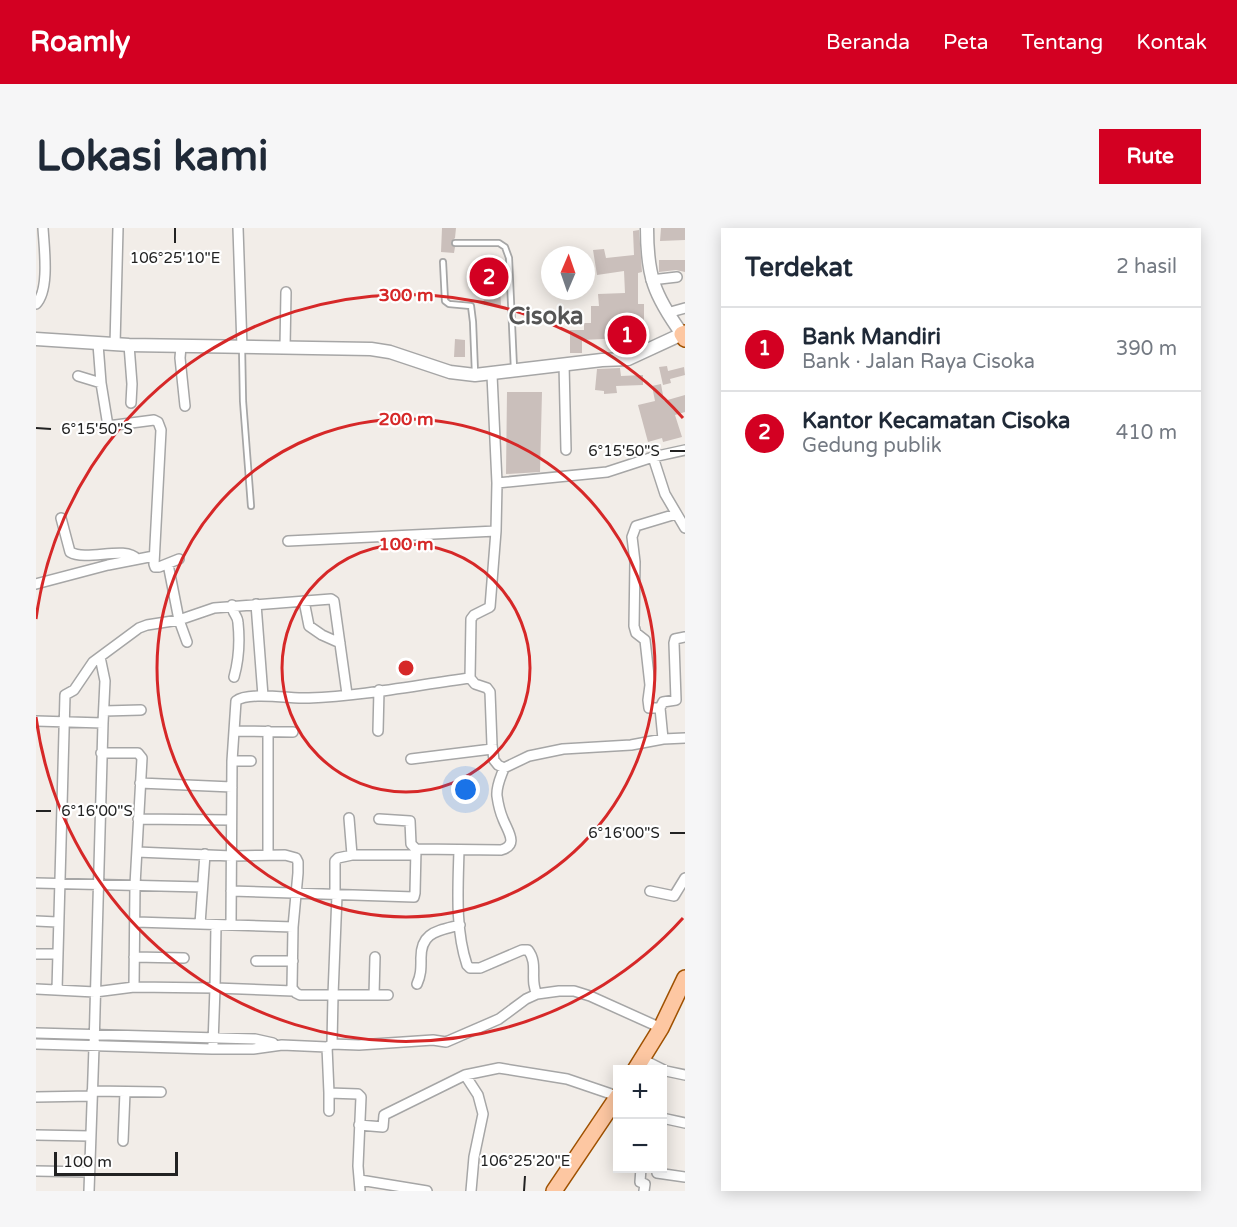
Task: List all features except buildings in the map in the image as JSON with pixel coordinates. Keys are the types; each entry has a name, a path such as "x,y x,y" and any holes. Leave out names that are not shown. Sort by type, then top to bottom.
{"main road":[{"path":"639,1064 680,1002 685,978"},
{"path":"554,1191 613,1105"}],"street":[{"path":"36,304 43,294 44,228"},
{"path":"116,345 118,228"},
{"path":"238,228 242,347"},
{"path":"36,339 116,345 371,349 390,352 450,372 475,375 628,359 684,336 667,313 651,280 647,257 647,228"},
{"path":"651,280 677,277"},
{"path":"285,347 286,292"},
{"path":"667,313 685,308"},
{"path":"98,344 108,426 154,420 158,422 161,430 155,567 179,559"},
{"path":"129,345 131,403"},
{"path":"181,346 185,406"},
{"path":"564,364 566,450"},
{"path":"492,375 497,483 496,531 490,607 474,615 469,625 470,678 475,684 487,688 490,692 494,760 504,768"},
{"path":"78,376 101,383"},
{"path":"497,483 607,472 653,457 685,450"},
{"path":"653,457 665,494 685,528"},
{"path":"660,708 651,709 648,706 650,685 645,640 634,629 635,562 632,537 636,526 676,514"},
{"path":"61,518 70,552 81,555 130,554 137,559"},
{"path":"288,541 496,531"},
{"path":"36,584 108,565 154,556"},
{"path":"168,564 179,620 187,642"},
{"path":"57,990 58,884 65,695 75,690 89,668 139,628 147,625 179,620 214,608 232,605 330,599 334,601 347,694"},
{"path":"304,601 309,626 340,643"},
{"path":"256,604 263,696"},
{"path":"232,605 233,614 238,621 239,640 238,663 234,677"},
{"path":"663,739 660,708 663,702 676,700 674,643 675,639 685,637"},
{"path":"88,1191 105,681 100,657"},
{"path":"231,924 232,761 236,701 240,698 263,696 310,698 470,678"},
{"path":"378,731 379,690"},
{"path":"104,711 141,710"},
{"path":"36,720 103,723"},
{"path":"234,731 293,732"},
{"path":"268,731 268,855"},
{"path":"329,1111 329,1045 333,995 336,859 352,855 508,848 511,844 511,837 503,819 497,794 498,782 504,768 529,756 557,750 631,745 663,739 685,738"},
{"path":"411,759 492,749"},
{"path":"101,753 140,754 141,758 135,885 134,987"},
{"path":"232,761 251,761"},
{"path":"140,783 232,787"},
{"path":"349,818 352,855"},
{"path":"138,819 231,820"},
{"path":"231,891 414,896 416,852 411,844 410,821 379,819"},
{"path":"459,850 458,896 465,958 471,968 480,968 522,950 530,951 535,966 533,984 537,994"},
{"path":"137,852 232,856 285,855 296,858 298,873 293,927 293,991"},
{"path":"200,924 205,854"},
{"path":"650,891 674,896 685,878"},
{"path":"36,883 202,887"},
{"path":"36,921 57,922"},
{"path":"135,922 293,927"},
{"path":"212,1049 216,925"},
{"path":"417,984 421,973 420,952 423,942 428,936 460,925"},
{"path":"36,954 58,954"},
{"path":"134,957 184,958"},
{"path":"374,996 375,957"},
{"path":"256,961 292,961"},
{"path":"36,989 95,992 134,987 215,988 293,991 300,994 388,995"},
{"path":"36,1044 253,1049 282,1045 359,1045 433,1040 446,1042 499,1019 526,999 537,994 574,991 662,1028"},
{"path":"36,1034 255,1039 282,1045"},
{"path":"639,1064 685,1075"},
{"path":"360,1125 382,1127 384,1115 465,1075 499,1068 567,1079 613,1100"},
{"path":"465,1075 478,1095 483,1114 474,1157 471,1191"},
{"path":"123,1141 125,1092"},
{"path":"36,1097 161,1092"},
{"path":"329,1093 361,1096 358,1166 360,1190"},
{"path":"667,1119 685,1123"},
{"path":"36,1135 90,1136"},
{"path":"36,1171 89,1172"},
{"path":"641,1173 640,1182 645,1184 644,1191"},
{"path":"657,1173 685,1177"},
{"path":"360,1180 427,1191"}],"lane":[{"path":"455,243 499,243 506,247 509,258 514,371"},
{"path":"443,262 445,301 449,304 471,306 474,322 475,375"},
{"path":"242,347 251,506"}],"place":[{"name":"Kantor Kecamatan Cisoka","path":"489,277"},
{"name":"Bank Mandiri","path":"627,335"}],"district":[{"name":"Cisoka","path":"546,316"}]}
